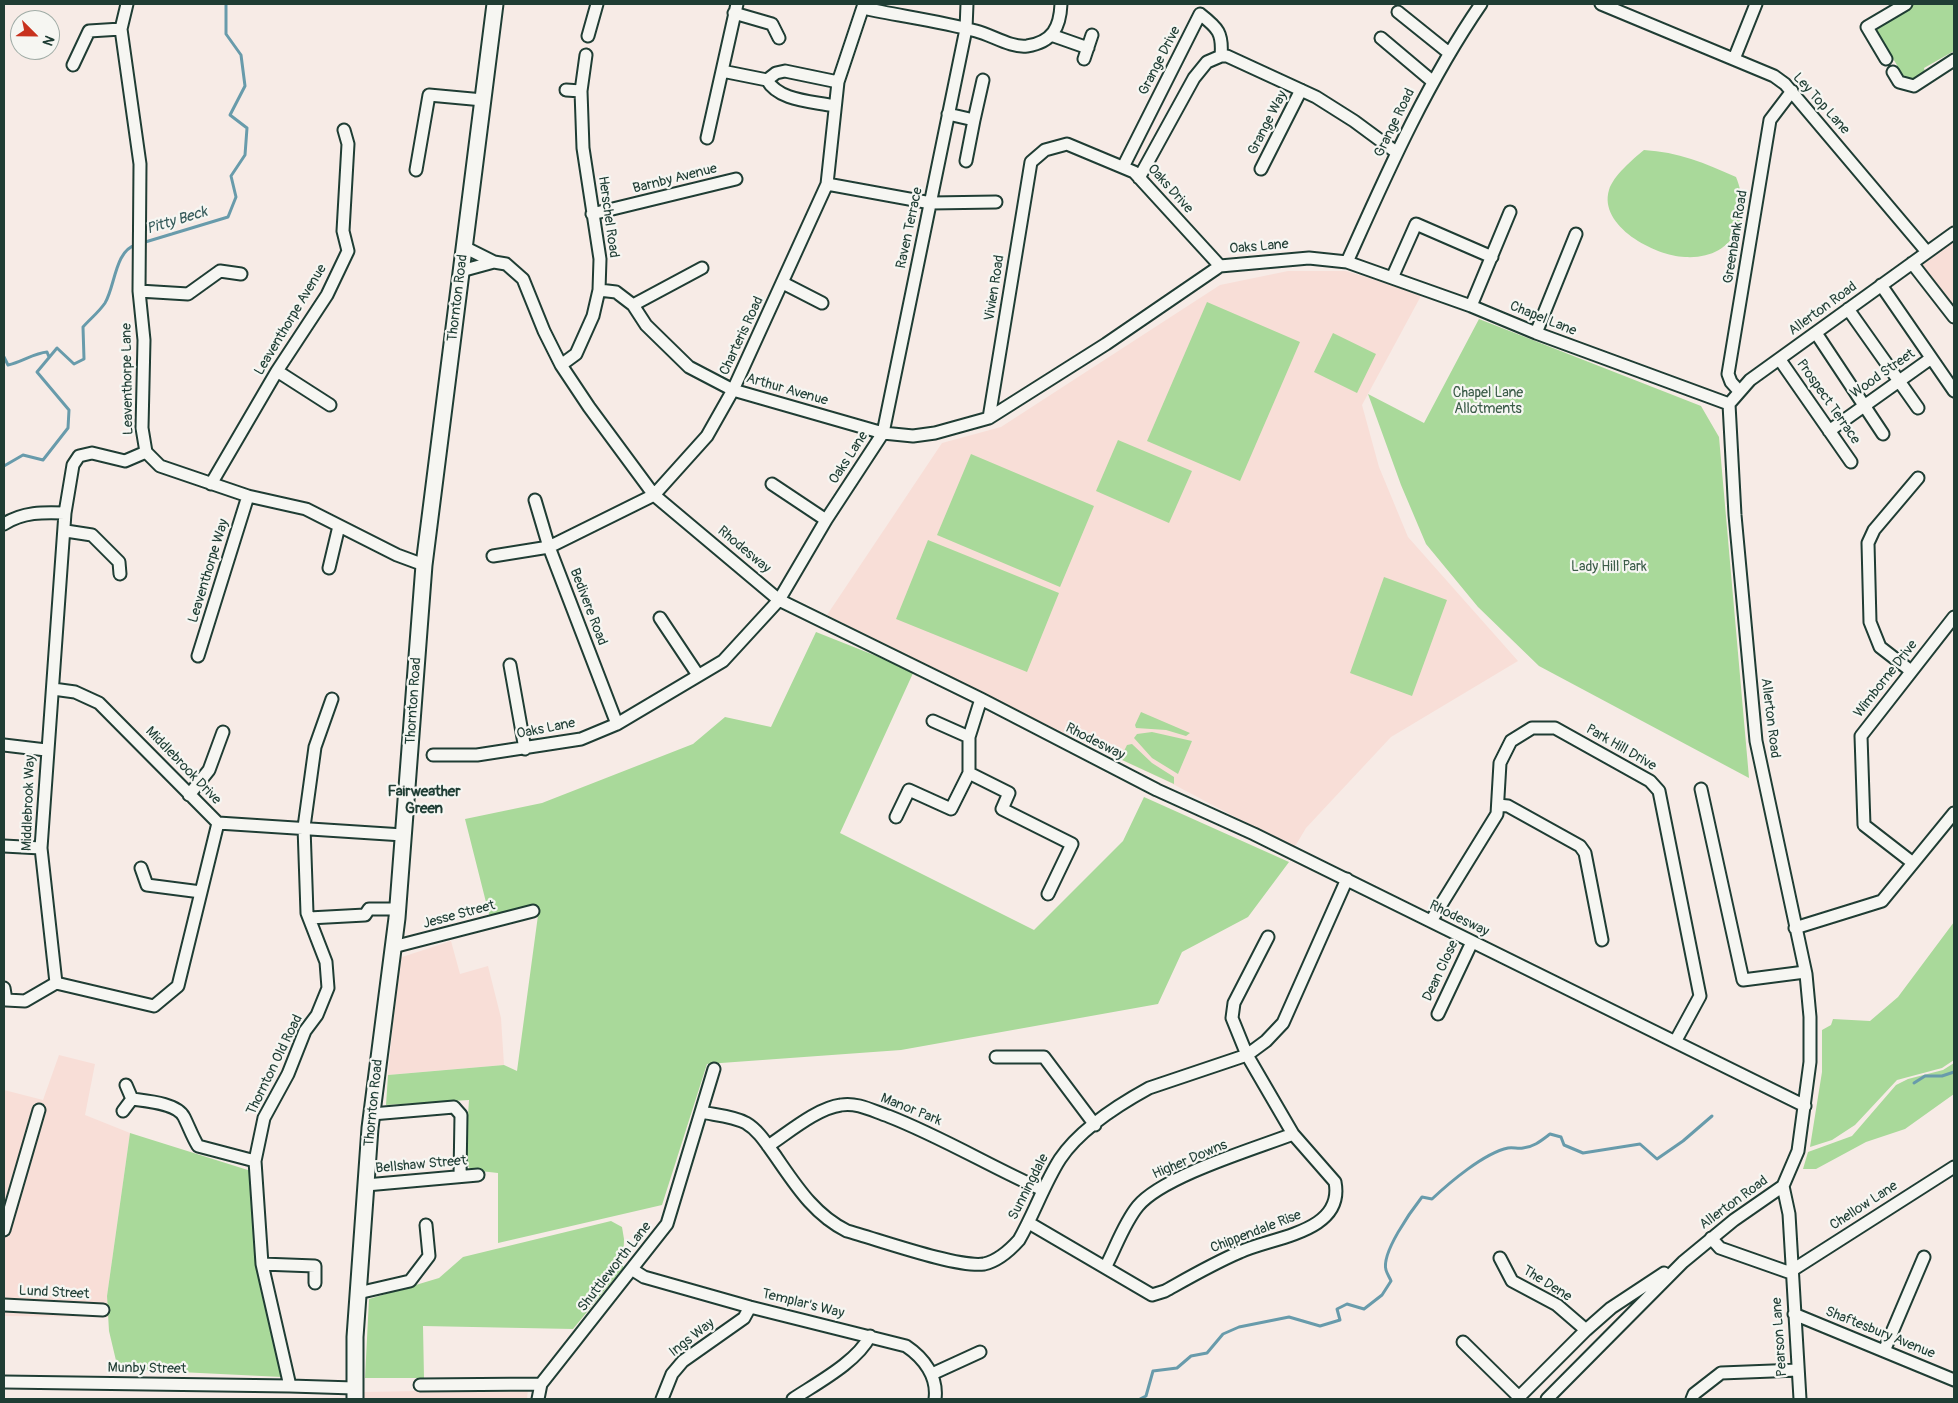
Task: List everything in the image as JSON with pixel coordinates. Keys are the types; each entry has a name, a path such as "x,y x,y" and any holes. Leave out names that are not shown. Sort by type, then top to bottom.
{"main road":[{"name":"Thornton Road","path":"354,1394 358,1293 366,1184 372,1114 393,947 404,835 424,564 495,4"}],"street":[{"name":"Leaventhorpe Lane","path":"127,4 121,29 140,164 140,291 144,340 142,428 146,452 160,466 248,496 306,509 397,555 424,564"},
{"path":"588,36 597,4"},
{"name":"Raven Terrace","path":"883,433 966,29 967,4"},
{"path":"864,6 995,36 1017,46 1028,46 1057,30 1061,4"},
{"name":"Grange Road","path":"1347,262 1396,152 1432,81 1480,4"},
{"name":"Ley Top Lane","path":"1601,4 1774,76 1792,92 1927,252"},
{"path":"1734,59 1756,4"},
{"path":"1886,59 1867,28 1906,4"},
{"name":"Charteris Road","path":"493,556 548,547 654,495 707,436 733,390 827,184 838,82 864,6"},
{"path":"707,138 735,8 772,24 779,38"},
{"path":"1398,12 1450,53"},
{"name":"Grange Drive","path":"1123,167 1200,14 1217,27 1222,43 1221,56"},
{"path":"73,65 89,31 121,29"},
{"path":"1051,35 1086,53 1092,35"},
{"path":"1381,38 1432,81"},
{"name":"Herschel Road","path":"561,365 576,354 593,316 599,290 600,259 583,148 581,91 586,55"},
{"path":"1140,178 1194,78 1207,62 1221,56 1227,56 1301,90 1354,121 1396,152"},
{"path":"1892,72 1898,82 1914,86 1954,60"},
{"path":"722,71 767,80 776,73 785,71 838,82"},
{"path":"767,80 772,89 780,94 834,106"},
{"path":"966,161 983,80"},
{"path":"566,90 581,91"},
{"name":"Grange Way","path":"1261,169 1301,90"},
{"name":"Greenbank Road","path":"1739,391 1731,382 1728,374 1770,120 1792,92"},
{"path":"416,170 429,95 483,100"},
{"path":"948,114 974,120"},
{"name":"Leaventhorpe Avenue","path":"211,484 277,371 327,295 348,251 343,231 348,144 344,130"},
{"name":"Oaks Drive","path":"1031,162 1045,150 1068,144 1134,172 1220,266"},
{"name":"Vivien Road","path":"989,418 1031,162"},
{"name":"Barnby Avenue","path":"592,214 736,179"},
{"path":"827,184 931,203 996,202"},
{"path":"1471,306 1510,212"},
{"path":"1392,278 1416,224 1492,257"},
{"name":"Allerton Road","path":"1547,1399 1683,1262 1711,1238 1783,1186 1798,1151 1810,1062 1810,1016 1805,972 1756,741 1735,515 1728,404 1750,380 1954,233"},
{"path":"1536,334 1576,234"},
{"name":"Rhodesway","path":"464,247 494,262 506,264 523,279 544,331 561,365 589,407 654,495 779,600 981,699 1122,773 1347,879 1805,1106"},
{"name":"Oaks Lane","path":"433,755 477,756 581,739 617,724 723,661 779,600 826,520 883,433 913,436 935,433 989,418 1106,344 1220,266 1309,258 1347,262"},
{"path":"461,271 494,262"},
{"name":"Chapel Lane","path":"1347,262 1471,306 1536,334 1728,404"},
{"path":"1912,263 1954,317"},
{"path":"633,305 702,268"},
{"path":"140,291 188,294 220,271 242,274"},
{"path":"783,283 822,303"},
{"path":"1881,285 1953,390"},
{"name":"Arthur Avenue","path":"599,290 616,292 633,305 646,326 689,367 733,390 883,433"},
{"path":"1848,309 1918,408"},
{"path":"1816,333 1883,434"},
{"name":"Wood Street","path":"1829,431 1930,359"},
{"name":"Prospect Terrace","path":"1780,360 1851,462"},
{"path":"277,371 330,405"},
{"name":"Middlebrook Way","path":"56,983 41,848 46,750 53,689 66,514 73,465 79,456 92,453 125,460 146,452"},
{"path":"1911,671 1880,647 1870,622 1868,543 1874,530 1918,478"},
{"path":"772,484 826,520"},
{"name":"Leaventhorpe Way","path":"198,656 248,496"},
{"name":"Bedivere Road","path":"535,500 548,547 617,724"},
{"path":"4,524 15,517 41,511 66,514"},
{"path":"329,568 339,526"},
{"path":"66,532 92,535 119,562 120,574"},
{"name":"Wimborne Drive","path":"1913,863 1864,825 1861,736 1954,617"},
{"path":"660,618 698,675"},
{"path":"510,665 525,749"},
{"name":"Middlebrook Drive","path":"53,689 75,692 99,703 218,823 304,827 404,835"},
{"name":"Thornton Old Road","path":"290,1386 262,1264 255,1161 264,1118 288,1074 305,1031 317,1015 328,988 326,962 309,918 304,827 314,747 332,699"},
{"path":"896,817 909,790 951,809 969,773 969,737 981,699"},
{"path":"933,721 969,737"},
{"name":"Park Hill Drive","path":"1431,921 1497,814 1500,763 1511,741 1532,728 1555,728 1650,781 1659,791 1700,996 1676,1042"},
{"path":"189,794 209,770 223,732"},
{"path":"4,745 46,750"},
{"path":"969,773 1009,793 1002,808 1072,844 1048,894"},
{"path":"1701,789 1743,980 1805,972"},
{"path":"1498,806 1508,806 1580,846 1585,853 1602,940"},
{"path":"1795,928 1882,901 1954,813"},
{"path":"4,988 6,1000 25,1001 56,983 154,1006 178,986 218,823"},
{"path":"4,846 41,848"},
{"path":"141,868 147,885 201,892"},
{"name":"Sunningdale","path":"701,1112 744,1122 755,1129 822,1217 847,1231 958,1262 985,1264 1009,1251 1019,1240 1029,1223 1043,1190 1067,1149 1095,1125 1149,1088 1247,1054 1266,1041 1283,1023 1347,879"},
{"path":"309,918 366,915 369,909 397,909"},
{"name":"Jesse Street","path":"393,947 533,911"},
{"name":"Chippendale Rise","path":"1029,1223 1106,1266 1152,1295 1242,1250 1307,1230 1316,1224 1330,1208 1334,1199 1335,1182 1293,1134 1247,1054 1232,1018 1234,1003 1268,936"},
{"name":"Dean Close","path":"1438,1014 1472,942"},
{"path":"996,1057 1044,1058 1095,1125"},
{"name":"Shuttleworth Lane","path":"538,1399 541,1384 633,1270 667,1224 714,1069"},
{"path":"126,1085 132,1099"},
{"path":"132,1099 174,1108 184,1115 188,1130 198,1146 255,1161"},
{"path":"123,1111 132,1099"},
{"name":"Manor Park","path":"768,1146 824,1110 840,1105 853,1105 912,1125 950,1142 1043,1190"},
{"path":"372,1114 454,1107 461,1115 460,1176"},
{"path":"4,1230 39,1110"},
{"name":"Higher Downs","path":"1106,1266 1130,1217 1137,1207 1154,1192 1177,1179 1293,1134"},
{"name":"Chellow Lane","path":"1791,1272 1954,1167"},
{"name":"Bellshaw Street","path":"366,1184 478,1175"},
{"name":"Pearson Lane","path":"1783,1186 1789,1208 1791,1272 1800,1399"},
{"path":"358,1293 410,1281 429,1256 426,1225"},
{"path":"1711,1238 1720,1248 1791,1272"},
{"path":"1884,1351 1924,1257"},
{"name":"The Dene","path":"1500,1258 1512,1281 1557,1305 1586,1330"},
{"name":"Allerton Road","path":"1518,1398 1586,1330 1612,1308 1683,1262"},
{"path":"262,1264 316,1266 316,1283"},
{"name":"Templar's Way","path":"633,1270 644,1276 750,1307 906,1346 918,1353 932,1374 935,1399"},
{"name":"Lund Street","path":"4,1305 104,1310"},
{"name":"Ings Way","path":"662,1399 672,1374 683,1360 744,1318 750,1307"},
{"name":"Shaftesbury Avenue","path":"1794,1314 1954,1380"},
{"path":"793,1399 855,1355 865,1345 870,1336"},
{"path":"1463,1342 1518,1398"},
{"path":"932,1374 980,1352"},
{"path":"1692,1399 1694,1394 1721,1374 1798,1370"},
{"name":"Munby Street","path":"4,1382 290,1386"},
{"path":"420,1385 541,1384"},
{"path":"290,1386 354,1394"}],"shaded area":[{"path":"1954,239 1954,316 1916,265"},
{"path":"1288,271 1346,271 1422,294 1362,405 1379,467 1408,537 1518,661 1391,737 1306,828 1294,848 1169,782 1018,712 827,615 942,443 1001,427 1220,285"},
{"path":"451,941 460,974 488,966 501,1018 504,1065 388,1075 399,958"},
{"path":"59,1055 95,1064 85,1115 130,1133 107,1296 108,1317 4,1316 4,1090 43,1100"},
{"path":"528,1389 527,1399 364,1399 364,1392"}],"green space":[{"path":"1913,4 1954,4 1954,51 1924,68 1925,72 1914,79 1904,77 1879,35 1874,35 1876,26"},
{"path":"1644,150 1668,153 1691,159 1736,177 1741,192 1742,207 1740,221 1735,234 1727,244 1716,252 1702,256 1685,257 1659,251 1645,245 1620,227 1612,216 1608,203 1609,190 1619,174"},
{"path":"1207,302 1300,342 1240,481 1147,441"},
{"name":"Lady Hill Park","path":"1479,319 1701,406 1719,437 1749,778 1539,666 1478,607 1426,544 1401,485 1368,394 1424,423"},
{"path":"1333,333 1376,354 1357,393 1314,372"},
{"path":"1118,440 1192,471 1169,523 1096,491"},
{"path":"971,454 1094,506 1060,587 937,535"},
{"path":"928,540 1059,593 1027,672 896,619"},
{"path":"1384,577 1447,600 1412,696 1350,673"},
{"path":"816,632 914,671 840,833 1034,930 1123,841 1144,797 1289,862 1248,917 1182,952 1158,1004 901,1050 707,1064 662,1205 498,1243 498,1173 471,1170 465,1162 469,1100 386,1105 388,1075 504,1065 517,1071 539,908 490,918 465,819 542,803 693,744 725,717 771,727"},
{"path":"1141,712 1190,733 1186,736 1166,730 1136,728 1135,725"},
{"path":"1152,732 1192,741 1178,774 1152,758 1134,738 1137,734"},
{"path":"1132,744 1152,763 1174,777 1174,784 1120,759 1127,745"},
{"path":"1954,922 1954,1060 1942,1068 1897,1080 1855,1125 1832,1140 1810,1147 1822,1072 1822,1030 1831,1025 1833,1019 1870,1021 1898,997"},
{"path":"1954,1063 1954,1094 1905,1129 1866,1142 1816,1169 1803,1169 1808,1152 1852,1136 1896,1085 1908,1079 1943,1070"},
{"path":"130,1133 251,1171 256,1258 282,1377 118,1369 109,1331 107,1296"},
{"path":"611,1221 622,1227 624,1239 623,1268 573,1329 423,1326 424,1378 365,1378 369,1299 439,1278 463,1257"}],"waterway":[{"name":"Pitty Beck","path":"142,243 228,217 236,197 231,176 245,155 247,128 230,115 245,86 241,55 226,34 226,4"},
{"name":"Pitty Beck","path":"4,466 23,455 43,460 68,428 69,410 37,372 57,348 74,364 84,359 83,327 105,303 120,261 129,248 136,245"},
{"path":"4,357 8,365 47,352 49,357"},
{"path":"1914,1083 1925,1076 1942,1076 1954,1072"},
{"path":"1140,1399 1146,1396 1153,1371 1177,1368 1191,1356 1207,1353 1223,1334 1239,1327 1289,1317 1320,1326 1340,1320 1337,1309 1347,1304 1364,1309 1382,1295 1391,1281 1386,1270 1388,1253 1398,1232 1422,1197 1432,1199 1457,1177 1488,1156 1508,1148 1531,1146 1550,1134 1561,1137 1564,1145 1583,1153 1640,1144 1657,1159 1683,1141 1712,1116"}],"district":[{"name":"Fairweather Green","path":"424,800"}],"park label":[{"name":"Chapel Lane Allotments","path":"1488,402"}]}
